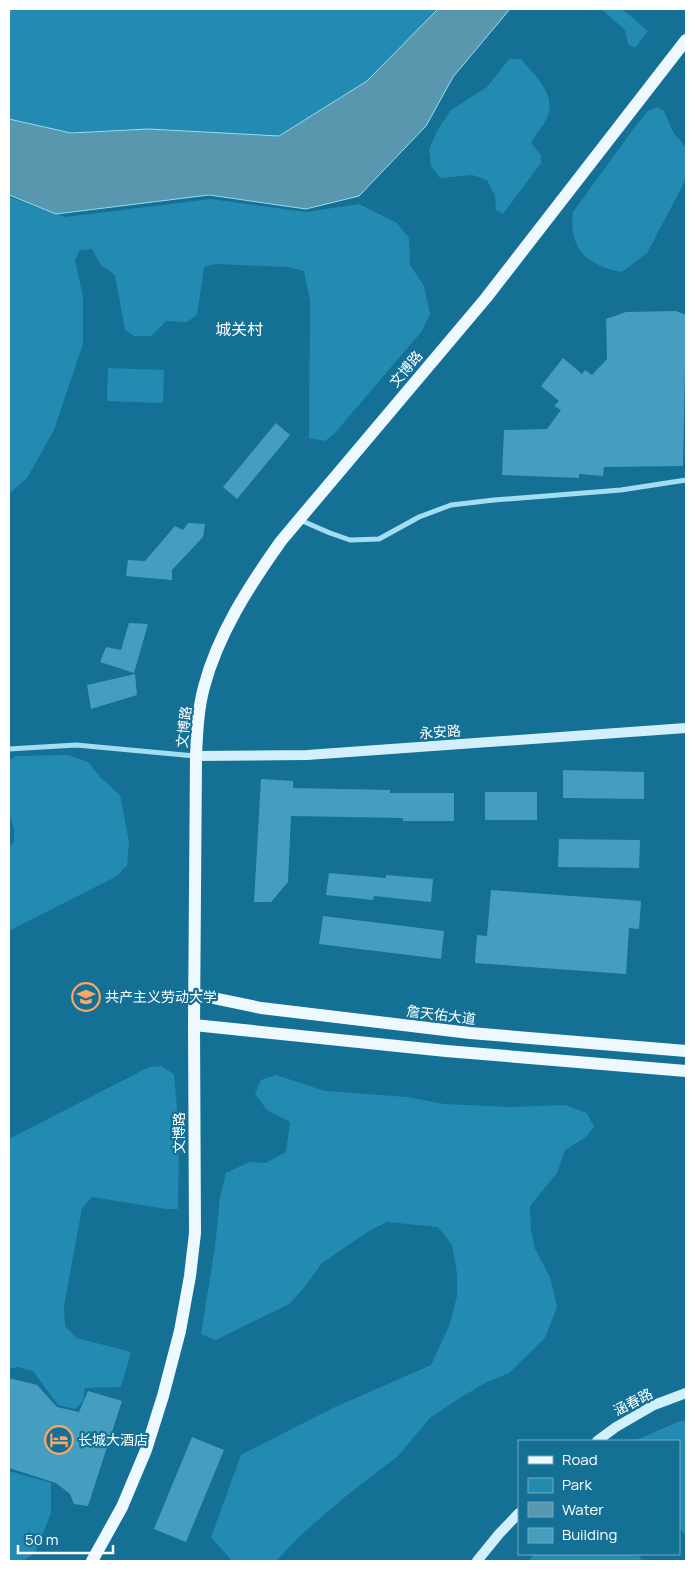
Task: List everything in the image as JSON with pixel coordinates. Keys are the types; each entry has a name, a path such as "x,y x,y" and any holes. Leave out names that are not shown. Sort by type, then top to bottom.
{"main road":[{"name":"文博路","path":"92,1561 122,1506 146,1450 180,1332 190,1276 195,1233 194,994 196,756 198,725 204,688 213,659 252,583 298,519 486,298 686,40"},
{"name":"詹天佑大道","path":"194,994 261,1008 470,1033 686,1051"},
{"path":"194,1025 446,1051 686,1072"}],"street":[{"path":"298,519 350,540 379,538 419,517 451,506 494,500 621,490 686,480"},
{"name":"永安路","path":"196,756 307,755 686,728"},
{"path":"9,749 76,745 196,756"},
{"name":"涵春路","path":"598,1440 654,1404 686,1393"},
{"path":"477,1561 518,1513"}],"green space":[{"path":"9,9 438,9 367,81 279,136 148,129 71,133 9,119"},
{"path":"601,9 622,9 648,31 635,48 628,44 625,30"},
{"path":"509,59 521,59 544,87 550,103 546,120 531,143 541,155 541,163 503,214 496,210 495,196 487,180 472,175 440,178 431,166 429,150 438,129 451,110 487,87"},
{"path":"657,107 664,111 673,132 686,148 686,176 684,183 647,253 622,272 610,269 590,260 577,246 572,225 573,212 637,124 648,111"},
{"path":"9,197 65,217 211,199 306,212 359,204 397,223 409,238 410,265 424,286 430,314 422,331 334,434 325,441 309,438 310,301 304,271 288,267 215,264 204,267 197,315 187,322 166,321 151,336 134,336 125,330 115,275 100,264 92,249 80,250 75,260 83,297 83,344 54,430 27,478 9,494"},
{"path":"108,368 164,370 163,403 107,401"},
{"path":"68,755 88,762 100,777 120,795 129,842 127,866 115,877 9,931 9,846 14,842 14,828 9,813 9,760 16,756"},
{"path":"161,1066 174,1074 179,1133 178,1209 166,1209 92,1197 82,1208 64,1306 65,1326 77,1338 131,1352 121,1387 85,1388 83,1401 75,1409 58,1405 33,1371 18,1367 9,1369 9,1139 149,1067"},
{"path":"276,1075 325,1091 407,1097 444,1104 510,1107 565,1105 587,1113 594,1127 586,1137 565,1150 557,1173 530,1206 531,1230 535,1249 550,1277 557,1307 545,1338 509,1373 487,1382 430,1418 398,1456 346,1496 302,1534 276,1561 232,1561 211,1537 241,1455 333,1408 431,1365 450,1324 457,1296 457,1273 452,1245 438,1227 387,1222 369,1231 322,1263 304,1288 289,1304 216,1340 201,1334 215,1247 220,1198 226,1173 249,1162 266,1163 286,1152 290,1122 267,1110 255,1094 261,1080"},
{"path":"680,1421 686,1421 686,1535 680,1529 680,1440 636,1440"},
{"path":"9,1471 51,1483 51,1513 35,1553 23,1561 9,1561"},
{"path":"533,1555 639,1555 642,1561 529,1561"}],"water":[{"path":"438,9 510,9 453,77 426,126 359,196 306,209 209,195 56,214 9,195 9,119 71,133 148,129 279,136 367,81"}],"building":[{"path":"676,311 686,315 683,466 604,467 603,476 579,474 579,478 502,475 504,430 547,429 561,410 554,406 559,401 541,386 563,358 582,374 585,370 592,375 607,359 606,319 626,312"},
{"path":"276,423 290,435 237,499 223,487"},
{"path":"188,523 205,524 203,537 172,570 172,580 126,576 128,560 145,561 175,526 183,530"},
{"path":"129,623 148,624 134,673 100,662 106,647 121,650"},
{"path":"135,674 137,695 91,709 87,685"},
{"path":"563,770 644,772 644,799 563,798"},
{"path":"261,779 293,781 293,788 390,790 390,793 454,793 454,821 403,821 403,818 291,816 288,882 271,902 254,902"},
{"path":"485,792 537,792 537,820 485,820"},
{"path":"559,839 640,840 639,868 558,867"},
{"path":"329,873 386,878 386,875 433,879 431,902 374,896 373,900 326,895"},
{"path":"491,890 641,901 639,929 629,928 626,974 475,963 477,935 487,936"},
{"path":"323,916 444,931 441,959 319,944"},
{"name":"长城大酒店","path":"9,1378 37,1385 57,1407 79,1412 88,1391 122,1401 88,1506 74,1504 70,1494 56,1483 9,1468"},
{"path":"192,1437 224,1450 186,1542 154,1529"}],"place":[{"name":"共产主义劳动大学","path":"86,997"},
{"name":"长城大酒店","path":"59,1440"}],"district":[{"name":"城关村","path":"239,329"}]}
